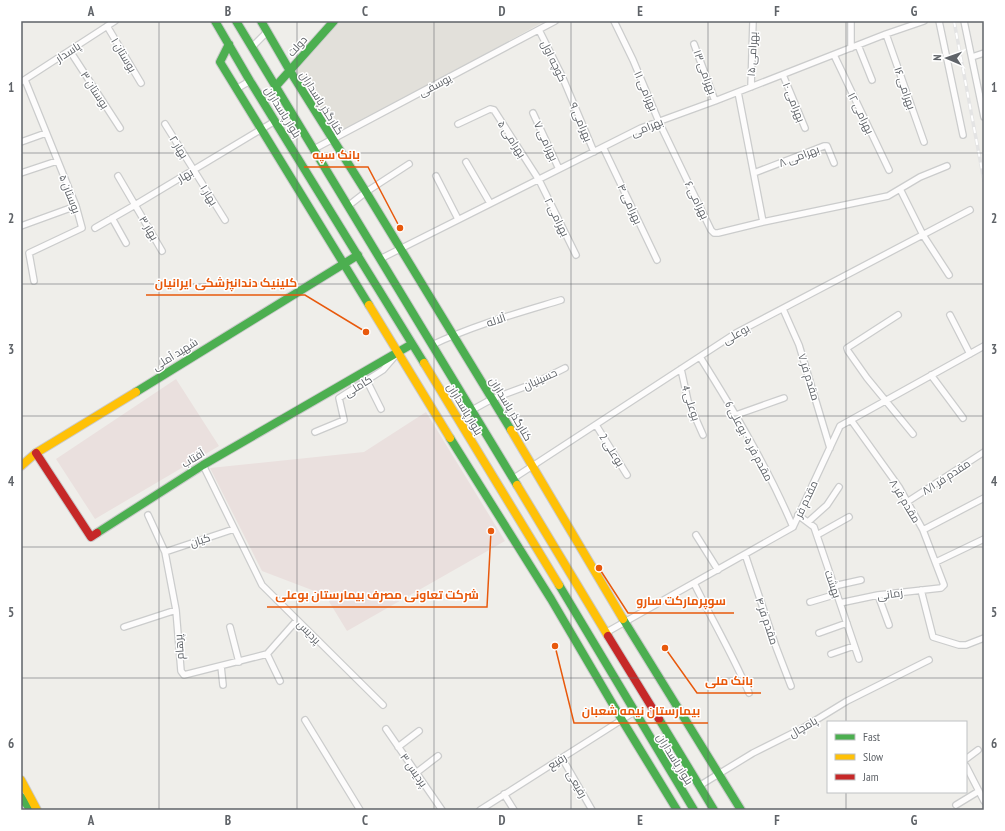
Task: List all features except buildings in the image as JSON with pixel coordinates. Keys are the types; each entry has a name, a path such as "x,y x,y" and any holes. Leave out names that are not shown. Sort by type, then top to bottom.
{"main road":[{"name":"بلوار پاسداران","path":"215,21 250,81 358,255 694,810"},
{"name":"بلوار پاسداران","path":"236,21 714,810"},
{"name":"کنارگذر پاسداران","path":"261,21 290,71 454,335 625,622 741,810"},
{"name":"دولت","path":"276,86 334,21"},
{"path":"229,44 220,62 551,599 677,810"},
{"name":"شهید آملی","path":"21,466 36,453 358,255"},
{"name":"آفتاب","path":"36,453 90,537 204,465 412,344"},
{"path":"21,780 36,810"},
{"path":"21,798 31,810"}],"street":[{"name":"پاسدار","path":"23,81 115,21"},
{"name":"یوسفی","path":"314,149 555,21"},
{"name":"بهرامی ۱۱","path":"614,21 633,60 659,122"},
{"name":"بهرامی ۱۵","path":"751,87 754,21"},
{"path":"851,21 851,48"},
{"name":"بهرامی","path":"380,259 641,128 834,56 886,34 924,21"},
{"path":"939,21 963,135"},
{"path":"964,21 984,117"},
{"name":"بوستان ۱","path":"107,26 141,83"},
{"name":"کوچه اول","path":"539,30 568,92"},
{"path":"252,47 267,32"},
{"name":"بهرامی ۱۶","path":"886,34 924,142"},
{"name":"بهرامی ۱۳","path":"694,44 716,101"},
{"path":"858,45 872,80"},
{"name":"بوستان ۳","path":"70,51 120,128"},
{"path":"972,57 984,53"},
{"name":"بهرامی ۱۲","path":"834,56 888,170"},
{"name":"بهرامی ۱۰","path":"783,75 805,128"},
{"name":"بوستان ۵","path":"23,81 76,206 82,228 29,253 34,281"},
{"path":"236,89 250,81"},
{"name":"بهرامی ۹","path":"568,92 594,152"},
{"path":"738,92 763,222 888,196 920,177 948,166"},
{"name":"بهرامی ۵","path":"458,124 490,109 492,110 539,180"},
{"name":"بهرامی ۷","path":"533,113 559,169"},
{"name":"بهار","path":"95,228 276,121"},
{"name":"بهرامی ۶","path":"659,122 711,230 714,233 763,222"},
{"name":"بهار ۲","path":"165,124 193,170"},
{"path":"21,142 46,133"},
{"name":"بهرامی ۸","path":"754,173 824,146 827,146 834,163"},
{"name":"بهرامی ۴","path":"603,147 657,260"},
{"path":"21,173 57,161"},
{"path":"466,162 490,203"},
{"path":"348,206 366,192 409,164"},
{"name":"بهار ۱","path":"193,170 225,220"},
{"name":"بهار ۳","path":"118,176 162,251"},
{"path":"436,176 458,219"},
{"name":"بهرامی ۲","path":"539,180 576,255"},
{"path":"900,189 923,235 949,275"},
{"path":"21,226 76,206"},
{"name":"بوعلی","path":"514,478 736,333 970,210"},
{"path":"112,218 126,243"},
{"name":"آلاله","path":"432,345 454,335 561,300"},
{"name":"مقدم فر ۷","path":"783,309 799,345 830,448"},
{"path":"950,314 970,354"},
{"path":"898,315 847,348 867,378 913,434"},
{"name":"مقدم فر","path":"607,632 793,527 840,426 984,346"},
{"name":"کاملی","path":"315,432 344,420 339,398 383,370 398,352"},
{"name":"مقدم فر ۵- بوعلی 6","path":"700,357 736,415 793,527"},
{"name":"حسینیان","path":"472,410 492,399 535,383 565,368"},
{"name":"بوعلی 4","path":"681,369 688,400 703,435"},
{"path":"931,375 963,418"},
{"path":"367,381 381,409"},
{"path":"736,415 784,398"},
{"name":"مقدم فر ۸","path":"851,420 899,487 923,530 944,585 941,588"},
{"name":"بوعلی 2","path":"596,424 627,474"},
{"name":"مقدم فر ۸/۱","path":"907,502 984,452"},
{"name":"پردیس","path":"204,465 262,586 383,705"},
{"path":"808,522 827,505 839,487"},
{"path":"923,530 984,498"},
{"name":"پرهام","path":"148,515 164,552 176,610 181,671 184,675 267,654"},
{"name":"بهشت","path":"798,515 814,527 859,659"},
{"path":"817,535 848,517"},
{"name":"کیان","path":"164,552 234,529"},
{"path":"696,535 718,570"},
{"path":"936,562 984,539"},
{"name":"مقدم فر ۴","path":"745,554 776,647 791,686"},
{"path":"834,586 861,580"},
{"path":"694,583 738,667 749,693"},
{"name":"زمانی","path":"840,604 878,595 941,588"},
{"path":"921,590 933,637 953,644 963,645 984,638"},
{"path":"810,602 837,594"},
{"path":"878,595 889,625"},
{"path":"124,627 176,610"},
{"path":"280,681 267,654 297,620"},
{"path":"819,633 847,623"},
{"path":"230,626 239,662"},
{"path":"831,654 854,646"},
{"name":"پامچال","path":"700,786 753,754 803,728 847,701 929,660"},
{"path":"221,666 224,685"},
{"name":"رفیع","path":"480,810 634,712"},
{"path":"305,720 360,810"},
{"name":"پردیس ۳","path":"386,729 442,810"},
{"path":"398,747 419,731"},
{"path":"967,758 978,750"},
{"path":"416,773 438,756"},
{"name":"رفیعی","path":"562,758 592,810"},
{"path":"967,768 983,799"},
{"path":"956,805 979,791"},
{"path":"504,794 514,810"}],"shaded area":[{"path":"333,21 545,21 332,139 290,71"},
{"path":"176,379 219,446 95,519 56,459"},
{"path":"426,412 505,541 347,631 325,595 262,571 210,468 364,452"}],"railway":[{"path":"954,21 984,181"}],"traffic: fast":[{"path":"215,21 250,81 424,363"},
{"path":"236,21 517,485"},
{"path":"261,21 290,71 366,192 511,430"},
{"path":"276,86 334,21"},
{"path":"229,44 220,62 369,305"},
{"path":"136,392 358,255"},
{"path":"97,533 203,465 412,344"},
{"path":"450,438 551,599 677,810"},
{"path":"559,585 694,810"},
{"path":"623,619 741,810"},
{"path":"659,719 714,810"},
{"path":"21,797 31,810"}],"traffic: slow":[{"path":"369,305 450,438"},
{"path":"424,363 559,585"},
{"path":"21,466 36,453 136,392"},
{"path":"511,430 623,619"},
{"path":"517,485 608,636"},
{"path":"21,780 37,810"}],"traffic: jam":[{"path":"36,453 91,537 97,533"},
{"path":"608,636 659,719"}],"place":[{"name":"بانک سپه","path":"400,228"},
{"name":"کلینیک دندانپزشکی ایرانیان","path":"366,332"},
{"name":"شرکت تعاونی مصرف بیمارستان بوعلی","path":"491,531"},
{"name":"سوپرمارکت سارو","path":"599,568"},
{"name":"بیمارستان نیمه شعبان","path":"555,646"},
{"name":"بانک ملی","path":"665,648"}]}
